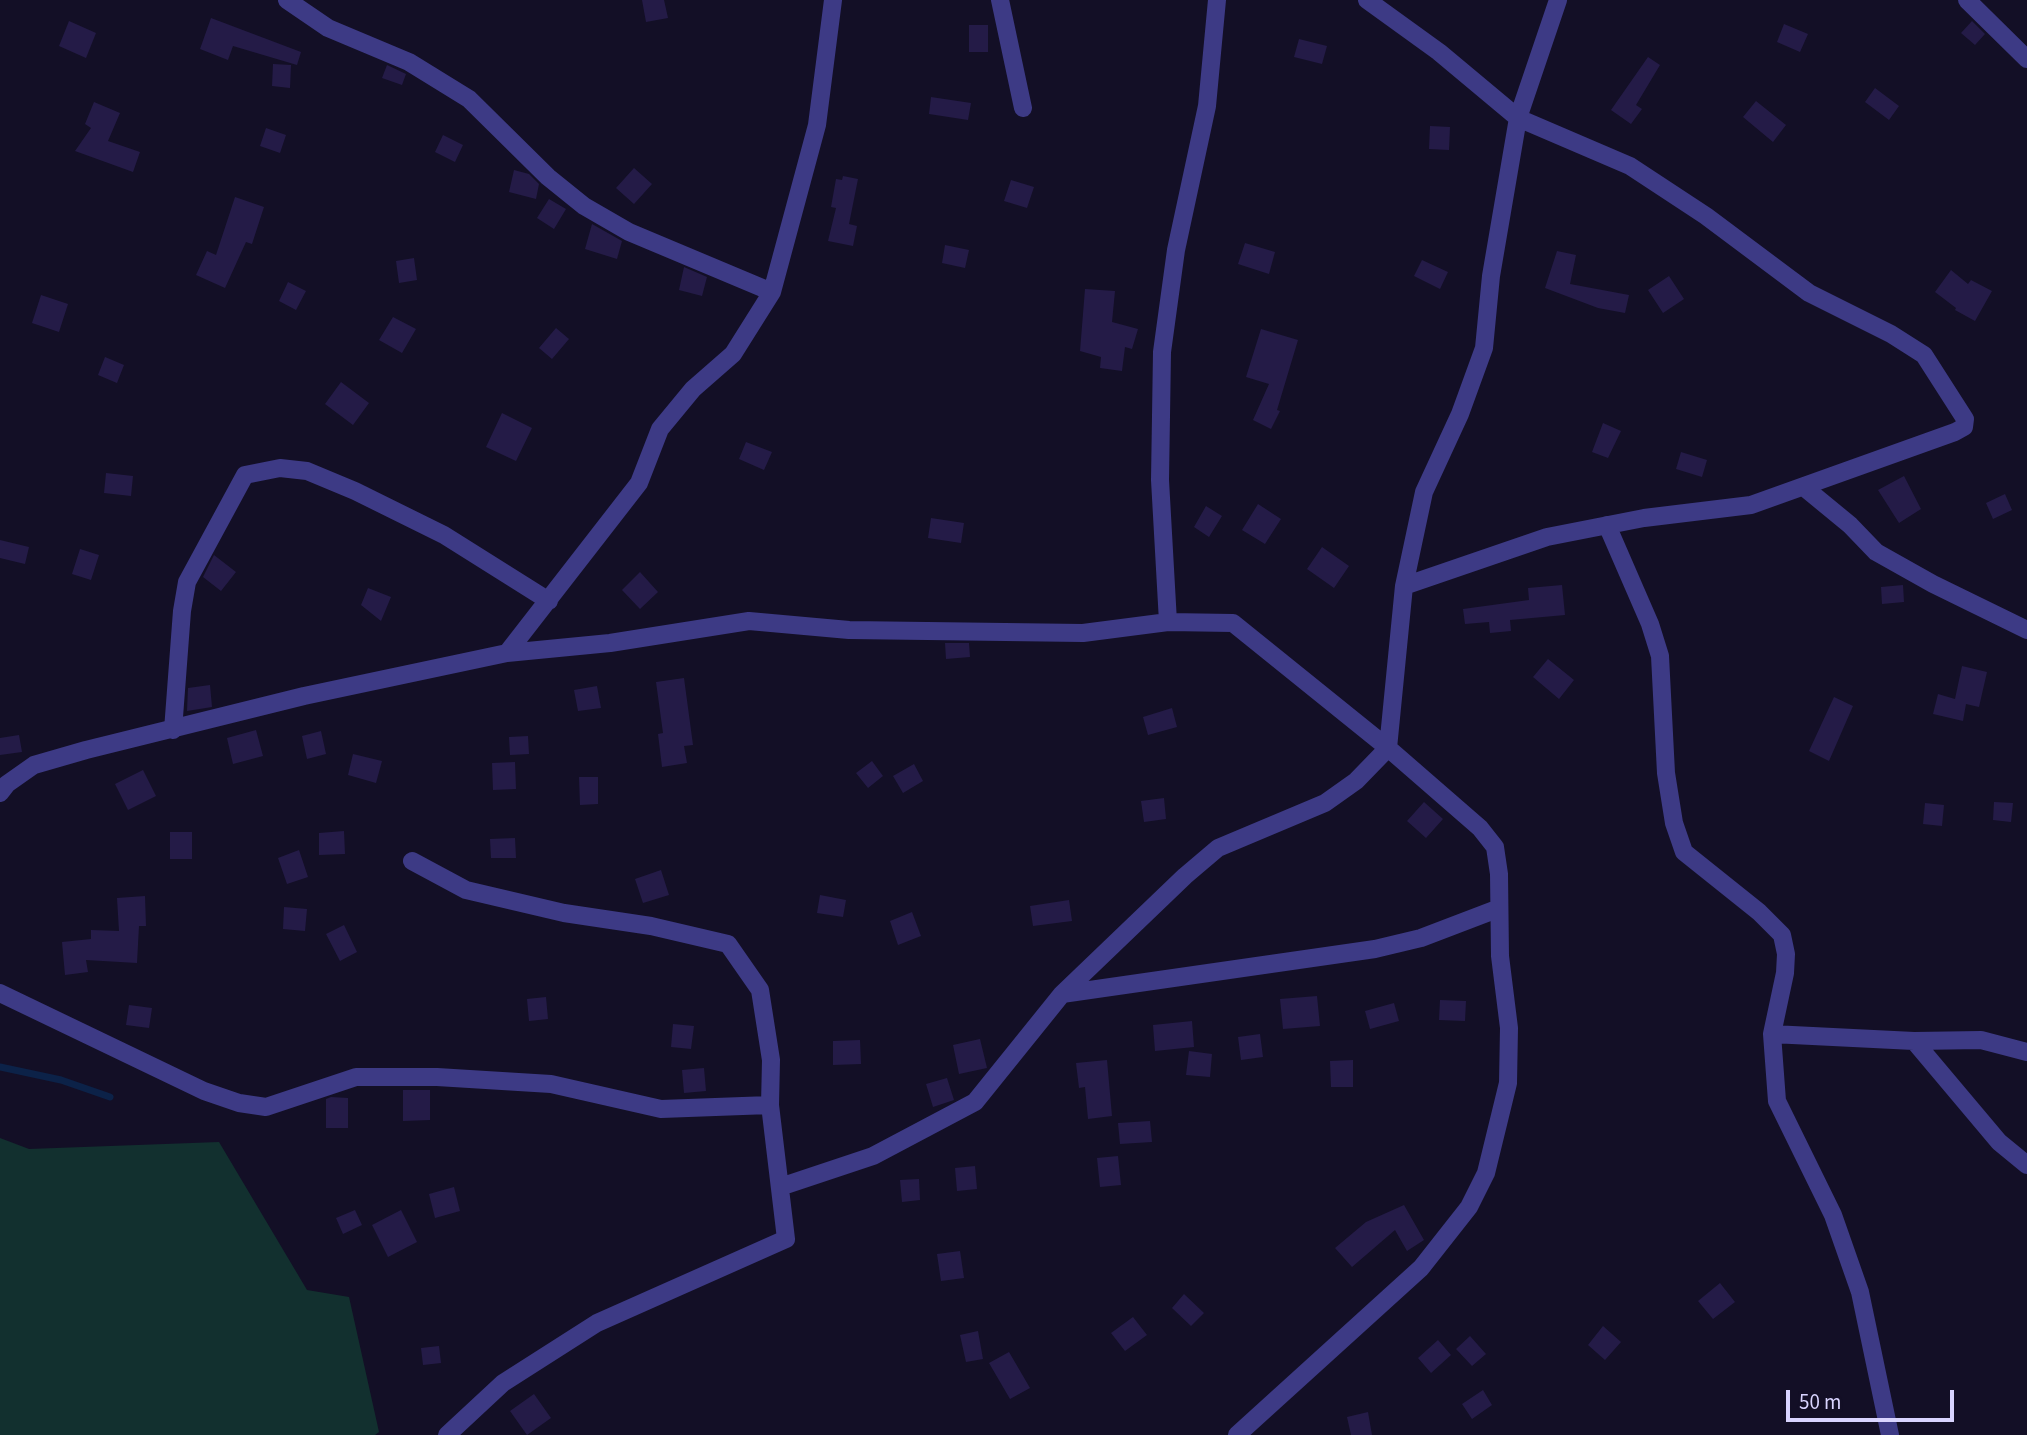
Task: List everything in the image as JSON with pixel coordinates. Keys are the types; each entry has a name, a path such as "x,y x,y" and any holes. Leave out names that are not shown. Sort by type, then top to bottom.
{"street":[{"path":"287,0 328,28 409,62 470,99 548,177 584,206 629,232 772,292"},
{"path":"508,653 639,483 660,429 693,389 733,354 772,292 817,125 833,0"},
{"path":"1000,0 1023,108"},
{"path":"1168,622 1160,480 1162,352 1176,250 1207,106 1217,0"},
{"path":"1367,0 1439,52 1518,118 1630,166 1706,216 1808,293 1891,334 1924,355 1965,419 1964,427 1805,488 1751,505 1607,525 1547,537 1404,586"},
{"path":"780,1187 873,1156 975,1102 1062,994 1218,848 1325,803 1356,781 1388,748 1404,586 1424,492 1460,414 1484,348 1491,276 1518,118 1558,0"},
{"path":"1967,0 2027,59"},
{"path":"173,730 182,611 187,582 245,475 280,468 307,471 355,491 444,535 549,601"},
{"path":"1805,488 1876,552 1933,584 2027,630"},
{"path":"1607,525 1650,624 1660,656 1666,773 1674,823 1684,852 1759,912 1782,935 1786,954 1785,973 1772,1034 1777,1101 1833,1215 1860,1292 1890,1435"},
{"path":"0,793 7,784 34,765 304,696 508,653 610,643 749,621 849,630 1083,633 1168,622 1233,623 1388,748 1480,828 1495,848 1499,874 1497,909 1501,976 1508,1004 1508,1083 1486,1173 1469,1207 1421,1268 1237,1435"},
{"path":"412,861 466,890 564,913 651,926 728,944 760,990 771,1060 770,1105 786,1239 597,1323 503,1383 447,1435"},
{"path":"1062,994 1375,949 1421,938 1497,909"},
{"path":"0,993 205,1091 239,1103 267,1107 356,1077 438,1077 551,1084 661,1109 770,1105"},
{"path":"1772,1034 1914,1041 1981,1040 2027,1052"},
{"path":"1914,1041 1999,1142 2027,1165"}],"green space":[{"path":"0,1138 29,1149 219,1142 307,1290 349,1297 379,1432 375,1435 0,1435"}],"building":[{"path":"642,0 664,0 668,18 646,22"},
{"path":"211,18 301,52 297,65 233,46 228,60 200,49"},
{"path":"69,21 96,33 86,58 59,46"},
{"path":"1972,21 1985,34 1975,45 1961,33"},
{"path":"1784,24 1808,34 1800,52 1777,42"},
{"path":"969,25 988,25 988,52 969,52"},
{"path":"1299,39 1327,46 1322,64 1294,57"},
{"path":"1648,57 1660,65 1636,105 1642,109 1631,124 1611,110"},
{"path":"273,64 291,65 290,88 272,86"},
{"path":"387,65 406,74 402,85 382,78"},
{"path":"1875,88 1899,106 1889,120 1865,102"},
{"path":"931,97 971,103 968,120 929,114"},
{"path":"1756,101 1786,125 1773,142 1743,117"},
{"path":"94,102 120,113 108,141 140,152 133,172 75,151 91,128 85,124"},
{"path":"1430,126 1450,127 1449,150 1429,149"},
{"path":"266,128 286,135 280,153 260,146"},
{"path":"443,135 463,145 455,162 435,152"},
{"path":"634,168 652,184 634,204 616,188"},
{"path":"514,170 529,174 539,184 536,199 509,192"},
{"path":"843,176 858,179 849,224 857,226 853,246 828,241 836,208 831,207 836,179 842,180"},
{"path":"1011,180 1034,187 1027,208 1004,201"},
{"path":"235,197 264,207 252,244 246,242 225,288 196,275 207,251 216,255"},
{"path":"549,199 566,209 554,229 537,218"},
{"path":"592,224 622,241 617,259 585,249"},
{"path":"1245,243 1275,252 1269,274 1238,264"},
{"path":"945,245 969,250 965,268 942,263"},
{"path":"1557,251 1576,255 1570,284 1629,295 1625,313 1598,308 1545,288"},
{"path":"414,258 417,280 399,283 396,261"},
{"path":"1422,260 1448,272 1440,289 1414,276"},
{"path":"684,267 707,277 702,296 679,290"},
{"path":"1951,270 1968,284 1971,280 1992,291 1975,321 1955,310 1956,308 1935,292"},
{"path":"1669,276 1684,299 1663,313 1648,290"},
{"path":"288,282 306,291 296,310 279,301"},
{"path":"1085,289 1115,291 1112,322 1138,329 1132,349 1125,347 1122,371 1100,368 1101,357 1080,351"},
{"path":"41,295 68,304 59,332 32,323"},
{"path":"393,317 416,329 402,353 379,340"},
{"path":"556,328 569,339 552,359 539,348"},
{"path":"1261,329 1298,340 1277,410 1280,411 1271,429 1253,420 1269,384 1246,377"},
{"path":"105,357 124,365 117,383 98,375"},
{"path":"341,382 369,403 353,425 325,404"},
{"path":"502,413 532,428 516,461 486,447"},
{"path":"1603,423 1621,431 1608,458 1592,452"},
{"path":"746,442 772,452 764,470 739,459"},
{"path":"1681,452 1707,460 1702,477 1676,469"},
{"path":"106,473 133,476 131,496 104,493"},
{"path":"1904,476 1921,509 1899,523 1878,490"},
{"path":"2005,494 2012,510 1993,519 1986,503"},
{"path":"1258,504 1281,519 1265,544 1242,530"},
{"path":"1206,506 1222,516 1209,537 1194,527"},
{"path":"931,518 964,523 961,543 928,538"},
{"path":"0,540 29,547 25,564 0,558"},
{"path":"1322,547 1349,566 1334,588 1307,569"},
{"path":"80,549 99,555 91,580 72,574"},
{"path":"214,555 236,572 221,591 203,577"},
{"path":"640,572 658,592 640,609 622,590"},
{"path":"1562,585 1565,615 1510,620 1511,631 1490,633 1489,622 1465,624 1463,609 1529,600 1528,588"},
{"path":"1903,585 1904,602 1882,604 1881,587"},
{"path":"368,588 391,597 381,621 361,605"},
{"path":"945,643 969,643 970,657 946,659"},
{"path":"1548,659 1574,680 1559,699 1533,677"},
{"path":"1962,666 1987,672 1979,707 1966,704 1963,721 1933,714 1938,694 1955,699"},
{"path":"684,678 693,745 684,746 687,763 662,767 658,734 663,733 656,682"},
{"path":"210,685 212,707 187,711 188,688"},
{"path":"597,686 601,708 578,711 574,690"},
{"path":"1834,697 1853,706 1829,761 1809,751"},
{"path":"1172,708 1177,727 1148,735 1143,717"},
{"path":"256,730 263,756 233,764 227,738"},
{"path":"321,731 326,754 307,759 302,736"},
{"path":"19,735 22,752 0,755 0,738"},
{"path":"528,736 529,754 510,755 509,737"},
{"path":"353,754 382,761 376,783 348,775"},
{"path":"872,761 883,776 868,788 856,773"},
{"path":"515,762 516,789 493,790 492,763"},
{"path":"914,764 923,781 903,793 893,776"},
{"path":"143,770 156,796 128,810 115,784"},
{"path":"579,777 598,777 598,804 580,805"},
{"path":"1164,798 1166,819 1144,822 1141,801"},
{"path":"1424,802 1443,819 1426,838 1407,821"},
{"path":"1994,802 2013,803 2011,822 1993,820"},
{"path":"1925,803 1944,805 1942,826 1923,824"},
{"path":"344,831 345,854 319,855 319,833"},
{"path":"170,832 192,832 192,859 170,859"},
{"path":"515,838 516,858 491,858 490,839"},
{"path":"299,850 308,877 287,884 278,858"},
{"path":"661,870 669,895 643,903 635,879"},
{"path":"820,895 846,900 843,917 817,913"},
{"path":"145,896 146,926 139,926 137,963 86,960 88,972 65,975 62,942 91,939 91,930 119,931 117,898"},
{"path":"1069,900 1072,921 1033,926 1030,906"},
{"path":"284,907 307,909 305,931 283,929"},
{"path":"912,912 921,936 898,945 890,921"},
{"path":"344,925 357,952 340,961 326,934"},
{"path":"1317,996 1320,1026 1283,1029 1280,999"},
{"path":"546,997 548,1019 529,1021 527,999"},
{"path":"1440,1000 1466,1001 1465,1021 1439,1020"},
{"path":"1394,1003 1399,1021 1370,1029 1365,1011"},
{"path":"129,1005 152,1008 149,1028 126,1025"},
{"path":"1192,1021 1194,1047 1155,1051 1153,1025"},
{"path":"673,1024 694,1026 691,1049 671,1047"},
{"path":"1260,1034 1263,1057 1241,1060 1238,1037"},
{"path":"980,1039 987,1068 959,1074 953,1045"},
{"path":"860,1040 861,1064 833,1065 833,1041"},
{"path":"1189,1051 1212,1054 1210,1077 1186,1075"},
{"path":"1107,1060 1112,1116 1088,1119 1085,1087 1079,1088 1076,1063"},
{"path":"1353,1060 1353,1087 1331,1087 1330,1061"},
{"path":"704,1068 706,1091 684,1093 682,1070"},
{"path":"947,1078 954,1100 933,1107 926,1084"},
{"path":"403,1090 430,1090 430,1120 403,1121"},
{"path":"348,1098 348,1128 326,1128 326,1099"},
{"path":"1150,1121 1152,1142 1120,1144 1118,1123"},
{"path":"1118,1156 1121,1185 1100,1187 1097,1158"},
{"path":"975,1166 977,1189 957,1191 955,1168"},
{"path":"919,1179 920,1200 902,1202 900,1180"},
{"path":"454,1187 460,1211 435,1218 429,1194"},
{"path":"1404,1205 1424,1240 1407,1251 1395,1230 1352,1267 1335,1248 1366,1222"},
{"path":"355,1210 362,1225 343,1234 336,1218"},
{"path":"401,1210 417,1242 388,1257 372,1225"},
{"path":"960,1251 964,1278 941,1281 937,1254"},
{"path":"1720,1283 1735,1302 1713,1319 1698,1301"},
{"path":"1184,1294 1204,1313 1191,1326 1172,1308"},
{"path":"1133,1317 1147,1335 1125,1351 1111,1333"},
{"path":"1603,1326 1621,1342 1605,1360 1588,1345"},
{"path":"978,1331 983,1359 966,1362 960,1335"},
{"path":"1470,1336 1486,1354 1472,1366 1456,1349"},
{"path":"1438,1340 1451,1355 1431,1373 1418,1358"},
{"path":"439,1346 441,1363 423,1365 421,1348"},
{"path":"1009,1352 1030,1388 1010,1399 989,1363"},
{"path":"1483,1390 1492,1405 1472,1419 1462,1404"},
{"path":"534,1394 551,1418 527,1435 510,1411"},
{"path":"1368,1412 1372,1435 1351,1435 1347,1417"}],"waterway":[{"path":"0,1067 61,1080 110,1097"}]}
